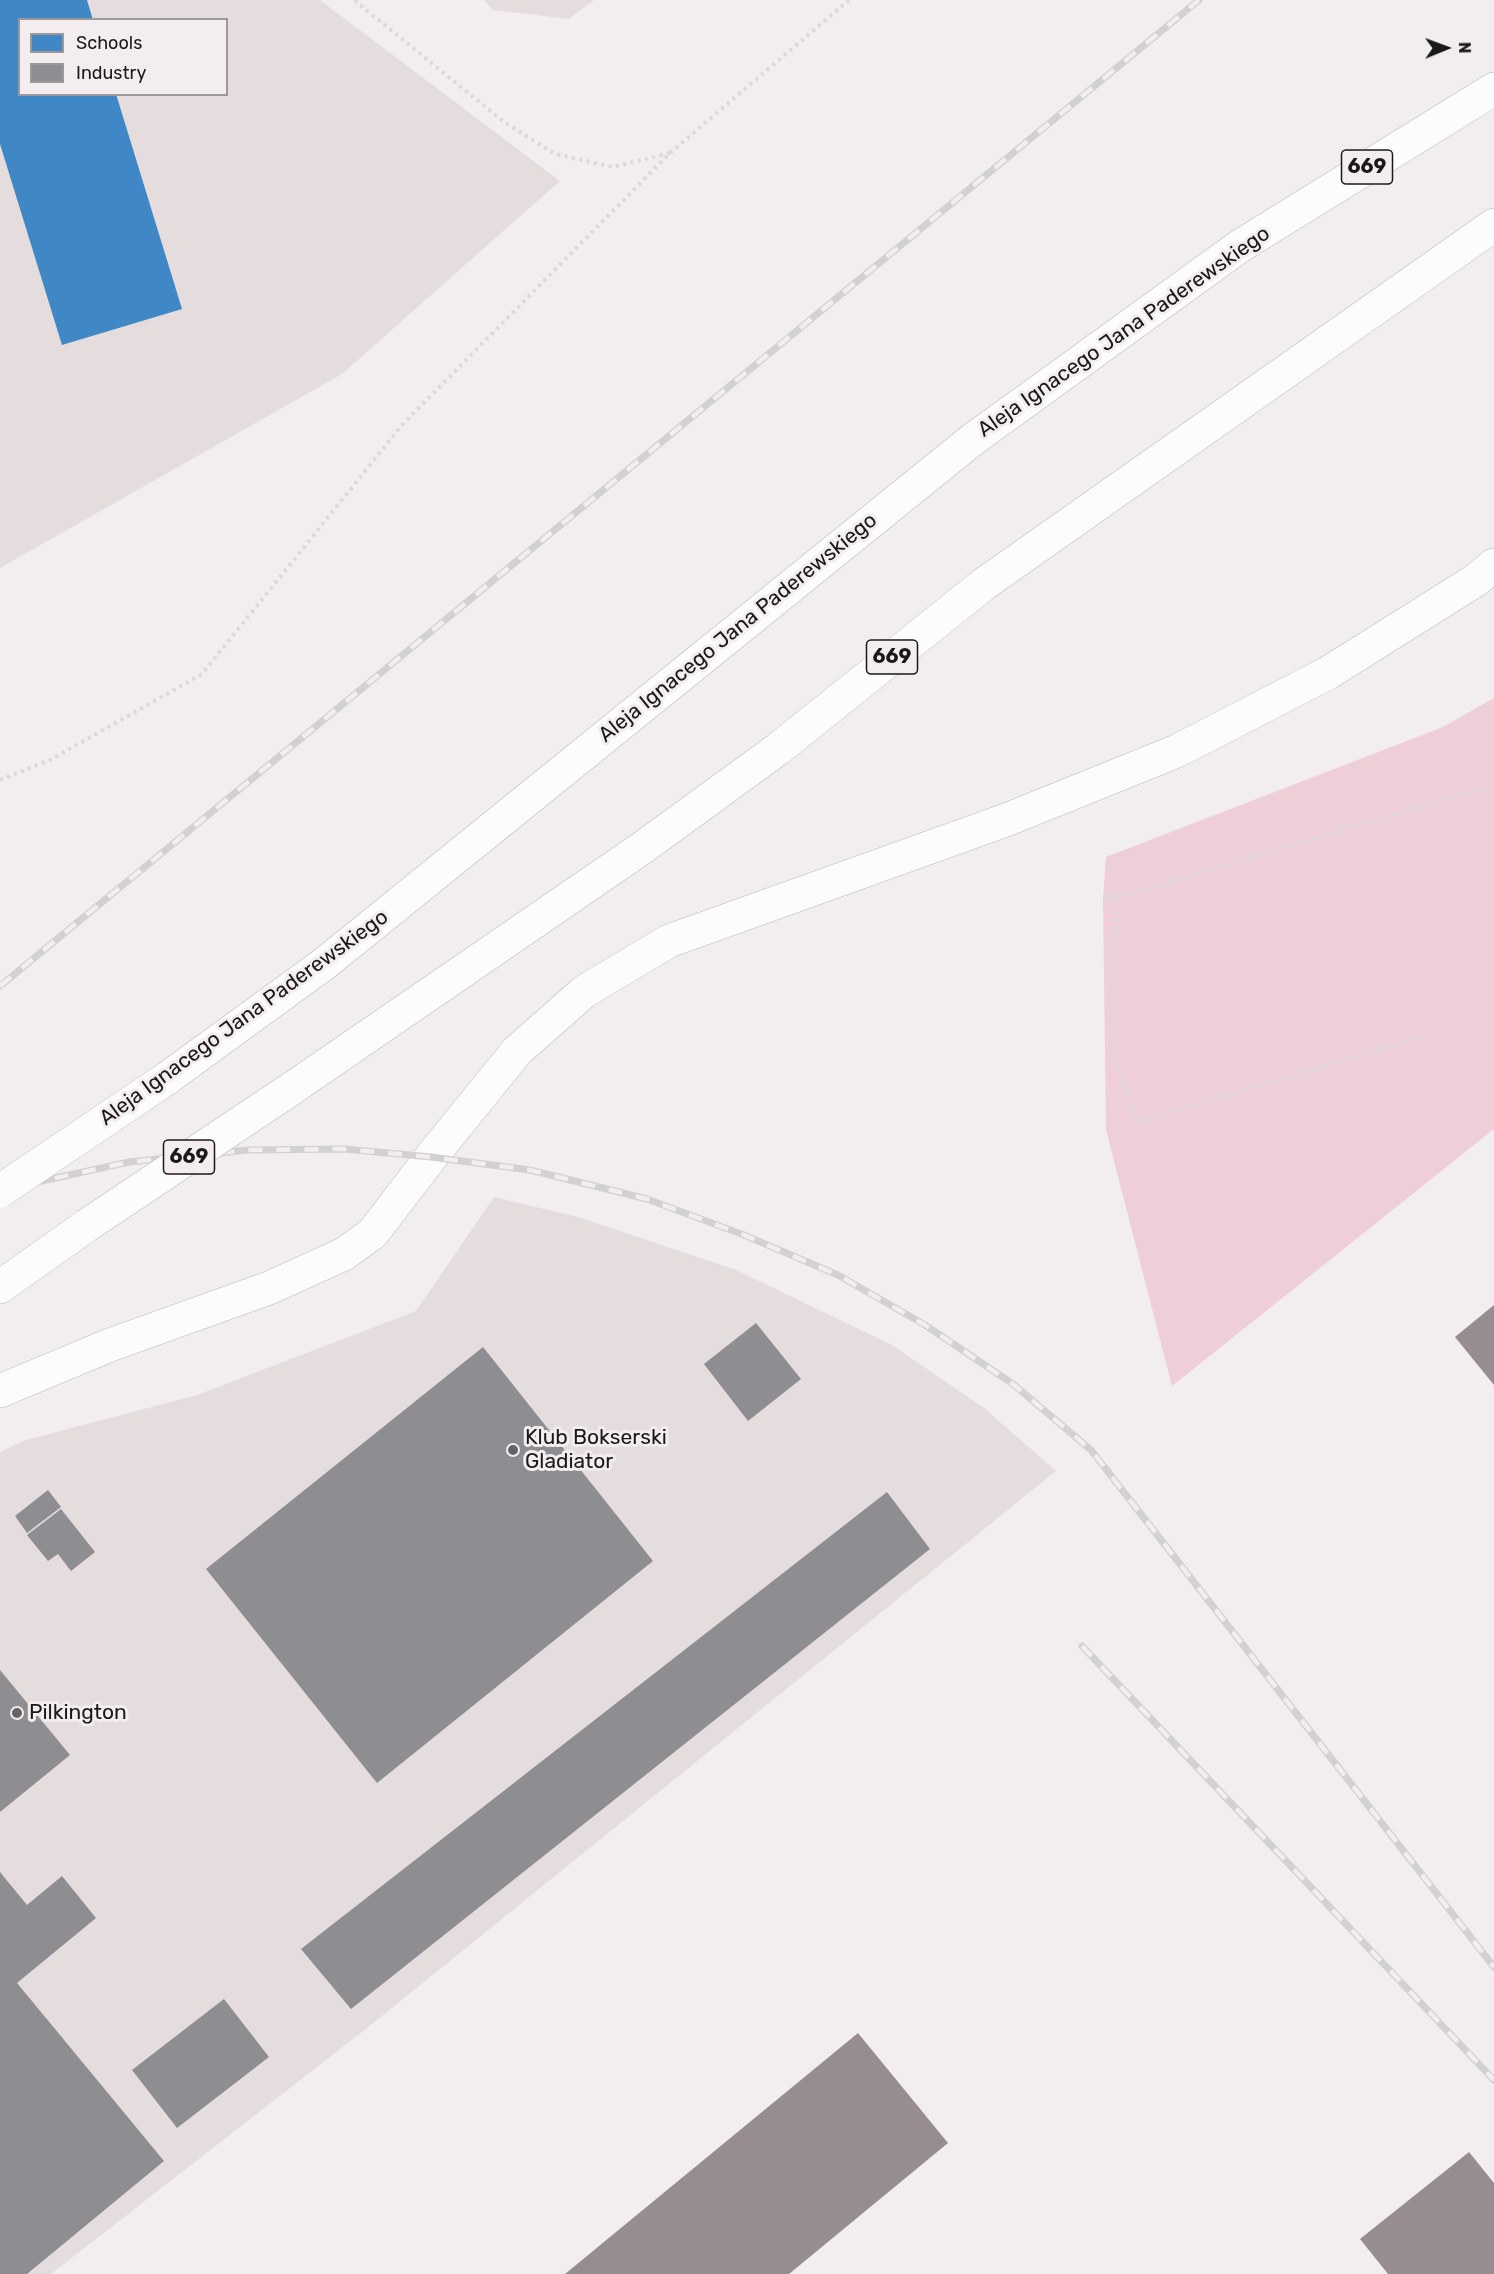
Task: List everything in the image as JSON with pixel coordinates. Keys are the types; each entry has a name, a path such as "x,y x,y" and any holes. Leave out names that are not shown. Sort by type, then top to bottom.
{"main road":[{"name":"Aleja Ignacego Jana Paderewskiego","path":"0,1191 166,1079 324,964 972,440 1240,246 1494,89"},
{"name":"669","path":"0,1287 86,1226 291,1089 642,848 778,749 984,584 1494,225"},
{"path":"0,1391 110,1346 269,1288 344,1254 373,1233 517,1052 585,991 669,941 1006,820 1178,751 1328,673 1476,580 1494,565"}],"path":[{"path":"354,0 504,122 555,154 613,166 670,153"},
{"path":"0,780 50,760 202,674 403,424 670,153 849,0"},
{"path":"1103,899 1157,886 1494,784"},
{"path":"1116,896 1113,1053 1137,1122 1427,1035"}],"shaded area":[{"path":"0,0 320,0 560,181 342,374 0,568"},
{"path":"484,0 594,0 569,19 493,10"},
{"path":"1494,698 1494,1129 1172,1386 1106,1130 1103,899 1106,857 1443,727"},
{"path":"494,1197 578,1217 736,1270 892,1345 984,1408 1056,1471 367,2028 51,2274 0,2274 0,1452 26,1440 197,1395 416,1311"}],"building: Schools":[{"path":"0,0 87,0 92,18 18,18 18,96 117,96 182,309 62,345 0,144"}],"building: Industry":[{"path":"756,1323 801,1379 748,1421 704,1364"},
{"path":"483,1347 653,1561 377,1783 206,1569"},
{"path":"48,1490 61,1507 27,1533 15,1516"},
{"path":"887,1492 930,1549 351,2009 301,1949"},
{"path":"61,1509 95,1552 71,1571 58,1554 48,1561 27,1535"},
{"name":"Pilkington","path":"0,1670 70,1755 0,1812"},
{"path":"0,1872 27,1905 62,1876 96,1918 17,1983 164,2161 27,2274 0,2274"},
{"path":"224,1999 269,2057 177,2128 132,2070"}],"building: Other":[{"path":"1494,1305 1494,1385 1455,1337"},
{"path":"858,2033 948,2143 789,2274 565,2274"},
{"path":"1469,2152 1494,2183 1494,2274 1388,2274 1360,2239"}],"railway":[{"path":"0,986 1199,0"},
{"path":"0,1190 129,1162 248,1150 344,1149 431,1157 530,1170 647,1199 744,1235 838,1275 925,1325 1013,1384 1091,1450 1494,1967"},
{"path":"1082,1646 1494,2080"}],"place":[{"name":"Klub Bokserski Gladiator","path":"513,1450"},
{"name":"Pilkington","path":"17,1713"}]}
